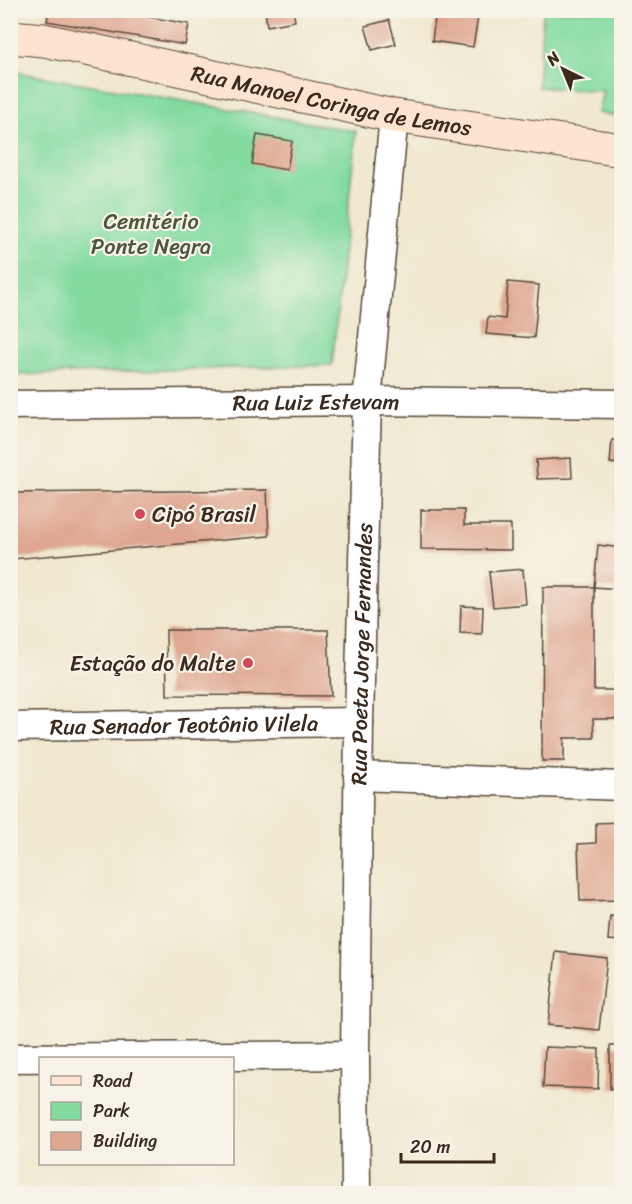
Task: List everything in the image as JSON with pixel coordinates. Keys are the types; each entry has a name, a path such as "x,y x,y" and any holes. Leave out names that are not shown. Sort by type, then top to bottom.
{"main road":[{"name":"Rua Manoel Coringa de Lemos","path":"10,23 16,10"},
{"name":"Rua Manoel Coringa de Lemos","path":"16,10 23,22 44,40"},
{"name":"Rua Manoel Coringa de Lemos","path":"10,37 44,40 394,116 621,150"}],"street":[{"name":"Rua Poeta Jorge Fernandes","path":"356,1194 358,776 367,400 394,116"},
{"name":"Rua Luiz Estevam","path":"10,405 367,400 621,404"},
{"name":"Rua Senador Teotônio Vilela","path":"10,727 359,722"},
{"path":"358,776 621,786"},
{"path":"125,1057 355,1055"},
{"path":"10,1058 39,1058"}],"green space":[{"path":"543,11 621,11 621,117 598,113 603,91 538,87"},
{"name":"Cemitério Ponte Negra","path":"10,71 356,131 332,365 11,375"}],"building":[{"path":"49,10 109,10 189,24 185,45 47,21"},
{"path":"265,10 293,10 295,21 267,26"},
{"path":"436,10 479,11 473,47 432,41"},
{"path":"389,20 396,44 372,50 365,26"},
{"path":"257,135 292,141 287,170 252,164"},
{"path":"508,282 539,285 534,338 486,334 488,317 505,319"},
{"path":"612,440 622,440 622,464 610,463"},
{"path":"571,458 572,478 537,479 536,460"},
{"name":"Cipó Brasil","path":"267,490 269,536 12,559 11,493"},
{"path":"616,496 622,496 622,537 618,538"},
{"path":"421,510 464,510 464,525 511,525 511,550 421,549"},
{"path":"598,545 622,548 621,589 594,587"},
{"path":"523,569 526,604 493,607 489,572"},
{"path":"543,587 594,587 594,690 622,690 622,719 593,719 594,738 564,738 564,761 542,761"},
{"path":"461,606 483,607 482,634 460,633"},
{"name":"Estação do Malte","path":"166,630 328,630 331,696 167,695"},
{"path":"622,822 622,900 580,901 578,844 596,843 596,823"},
{"path":"610,916 622,917 622,941 608,940"},
{"path":"556,952 607,958 599,1030 548,1025"},
{"path":"610,1046 622,1046 622,1089 610,1089"},
{"path":"545,1047 599,1049 598,1089 543,1087"}],"place":[{"name":"Cipó Brasil","path":"140,514"},
{"name":"Estação do Malte","path":"248,663"}]}
